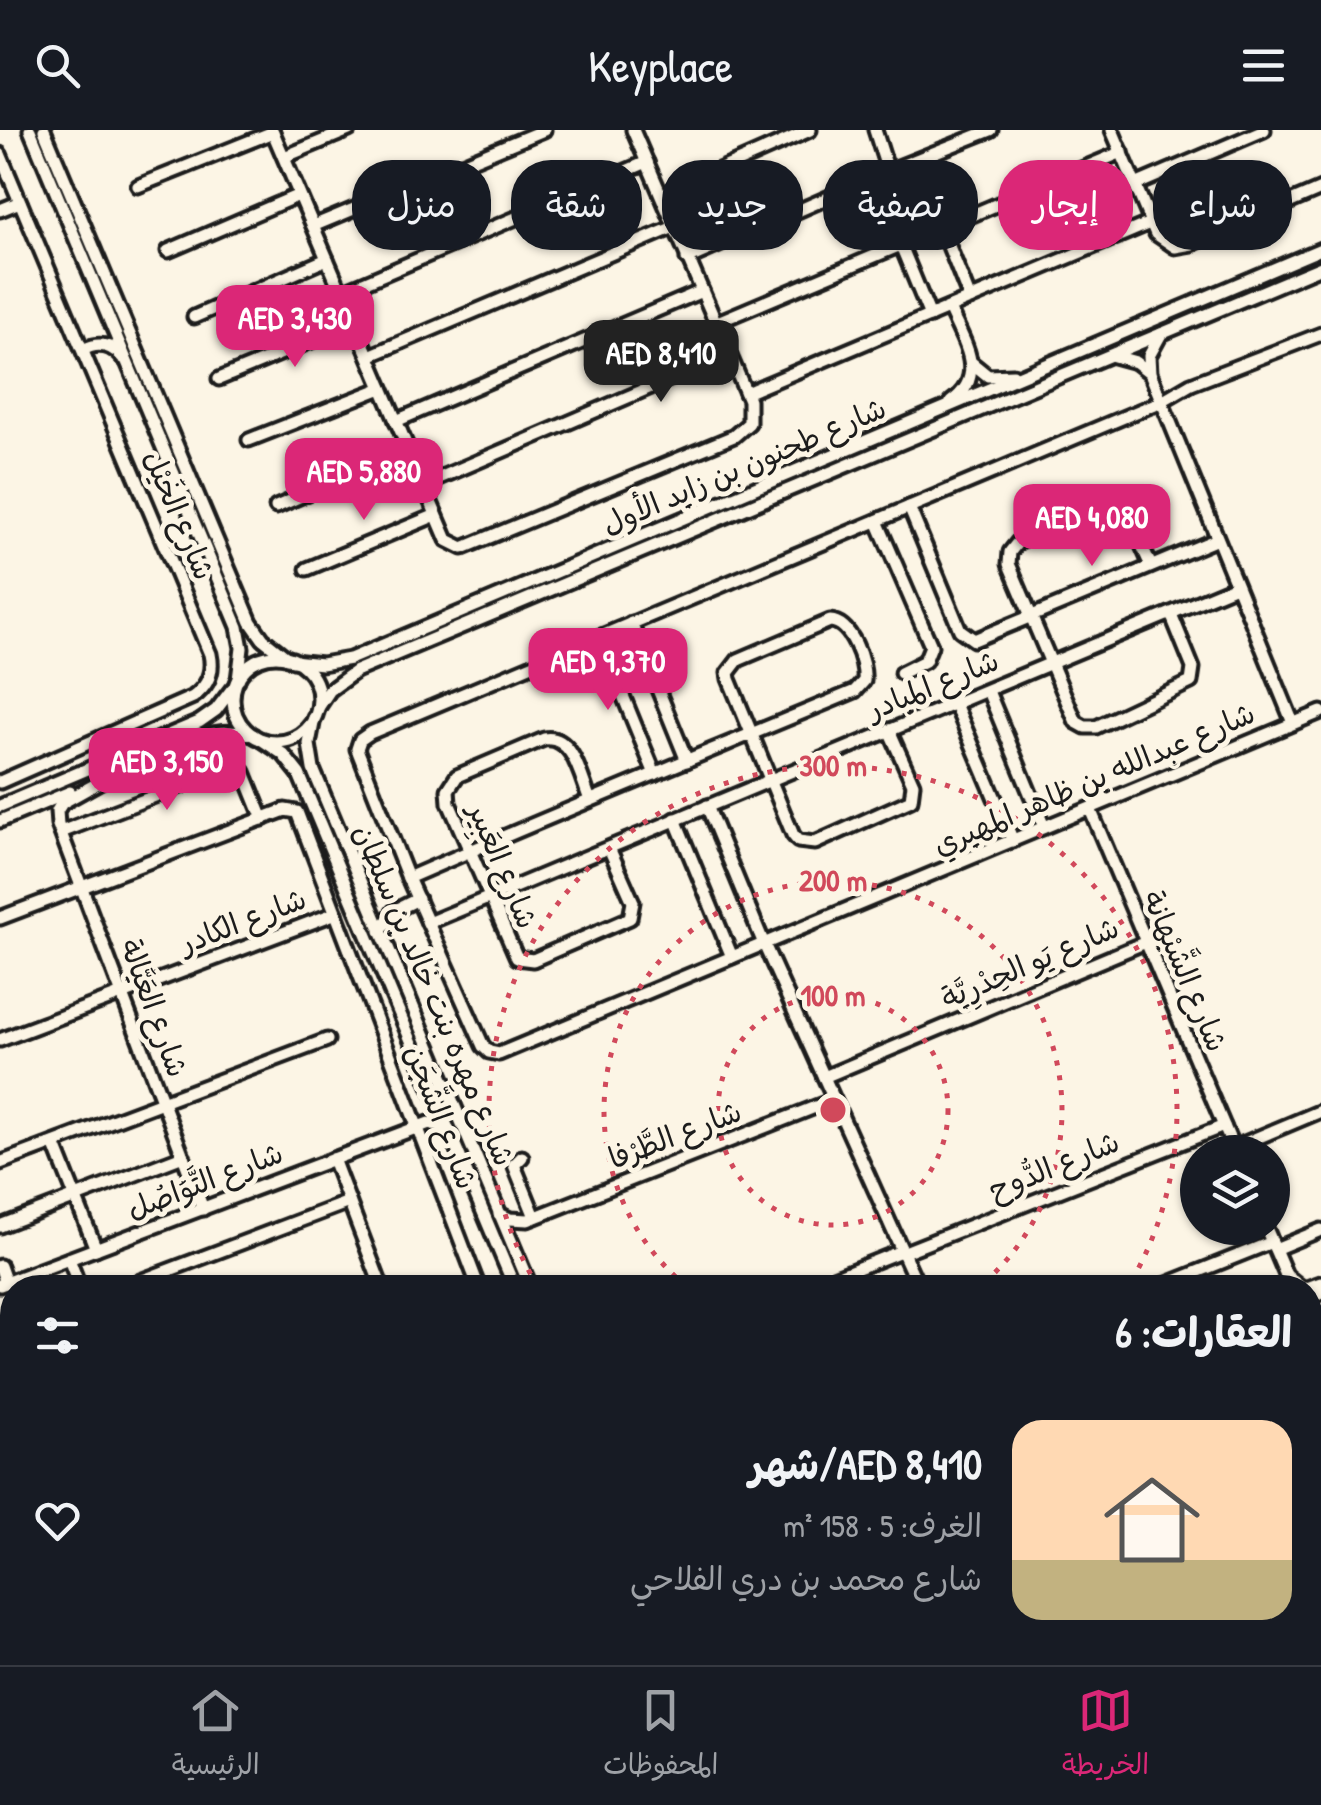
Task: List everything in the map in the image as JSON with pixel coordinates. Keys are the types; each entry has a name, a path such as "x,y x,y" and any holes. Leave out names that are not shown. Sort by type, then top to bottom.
{"street":[{"path":"30,130 238,628 242,648 236,716 257,738"},
{"path":"0,823 205,735 234,732 282,742 292,739 301,734 316,713 314,680 263,639 251,622 44,130"},
{"path":"50,145 59,130"},
{"path":"284,158 349,130"},
{"path":"313,226 544,130"},
{"path":"633,130 662,195"},
{"path":"742,160 810,130"},
{"path":"875,130 885,160"},
{"path":"916,160 991,130"},
{"path":"1112,130 1150,222 1161,240 1175,247 1321,189"},
{"path":"1135,185 1264,130"},
{"path":"138,186 272,131 447,540 457,546 470,547 740,434 751,415 746,393 683,250"},
{"path":"978,211 1122,152"},
{"name":"شارع الخَيْل","path":"0,154 210,654 212,670 206,686 193,697 0,782"},
{"path":"342,292 646,162"},
{"path":"168,250 300,195"},
{"path":"1303,196 1321,202"},
{"path":"687,259 823,200"},
{"path":"0,210 20,202"},
{"path":"746,393 1150,222"},
{"path":"369,356 662,232"},
{"name":"شارع طحنون بن زايد الأول","path":"290,659 322,664 350,658 1321,249"},
{"path":"715,323 884,250"},
{"path":"903,250 930,316"},
{"path":"950,250 970,300"},
{"path":"194,317 327,259"},
{"name":"شارع طحنون بن زايد الأول","path":"316,713 338,682 356,670 1321,266"},
{"path":"396,420 702,290"},
{"path":"935,413 965,390 972,376 949,308"},
{"path":"219,379 355,322"},
{"path":"1161,334 1149,356 1150,373 1293,723"},
{"name":"شارع عبدالله بن ظاهر المهيري","path":"1321,334 1191,384 1160,402 370,733 360,740 357,749 408,878 483,1046 495,1054 533,1042 1321,712"},
{"path":"83,350 96,345 110,346 130,368"},
{"path":"423,485 728,354"},
{"path":"1110,356 1128,358 1150,373"},
{"path":"970,361 981,372 996,378 1032,372"},
{"path":"249,440 382,388"},
{"path":"276,507 408,450"},
{"path":"1151,566 1124,507 1108,503 1012,547 1009,564 1074,718 1085,727 1096,727 1191,682 1193,668 1171,614"},
{"path":"909,507 960,630 966,637 978,639 1216,540"},
{"path":"307,569 436,514"},
{"path":"877,521 930,646 925,661 900,673"},
{"name":"شارع المبادر","path":"428,923 1236,586"},
{"path":"408,878 751,734 862,685 866,677 864,668 846,627 834,620 738,660 730,668 729,679 751,734 798,841 810,844 904,804 913,796 913,784 889,730"},
{"path":"631,624 687,760"},
{"path":"599,638 655,774"},
{"path":"0,806 199,722 216,710 258,660 290,659"},
{"path":"988,691 1044,827"},
{"path":"955,704 1013,841"},
{"name":"شارع مهره بنت خالد بن سلطان","path":"316,713 309,744 313,770 525,1275"},
{"name":"شارع مهره بنت خالد بن سلطان","path":"257,738 283,754 300,774 510,1275"},
{"name":"شارع العَبِير","path":"590,800 567,746 554,738 458,776 452,782 448,799 517,958 527,961 548,954 627,921 633,902 610,848"},
{"path":"60,828 233,766 244,772 262,819"},
{"path":"60,828 57,811 62,803 114,774"},
{"path":"707,806 764,944 913,1275"},
{"name":"شارع الشَّبْهانة","path":"1090,809 1228,1135"},
{"name":"شارع الشَّجَن","path":"0,918 262,819 289,810 300,815 423,1125 475,1275"},
{"path":"0,823 35,812 46,814 60,828"},
{"path":"675,819 732,957"},
{"name":"شارع العَيَّالة","path":"60,828 203,1209"},
{"path":"380,931 394,911 418,899"},
{"path":"370,908 394,911"},
{"name":"شارع الكادر","path":"0,1040 336,912"},
{"name":"شارع يَو الحِدْرِيَّة","path":"824,1077 1146,942"},
{"path":"0,1164 327,1040"},
{"path":"436,1099 423,1125 438,1126 454,1139"},
{"name":"شارع الطَّرْفا","path":"532,1219 834,1100"},
{"path":"1267,1135 1321,1111"},
{"name":"شارع التَّوَاصُل","path":"27,1275 423,1125"},
{"name":"شارع الدُّوح","path":"842,1275 1224,1126"},
{"path":"54,1143 96,1249"},
{"path":"0,1226 183,1156"},
{"path":"522,1158 514,1165 532,1219"},
{"path":"332,1160 377,1275"},
{"path":"156,1275 349,1202"},
{"path":"500,1214 510,1220 532,1219"},
{"path":"513,1245 519,1228 532,1219"},
{"path":"1193,1275 1321,1230"},
{"path":"1273,1246 1284,1275"},
{"path":"69,1259 75,1275"}]}
